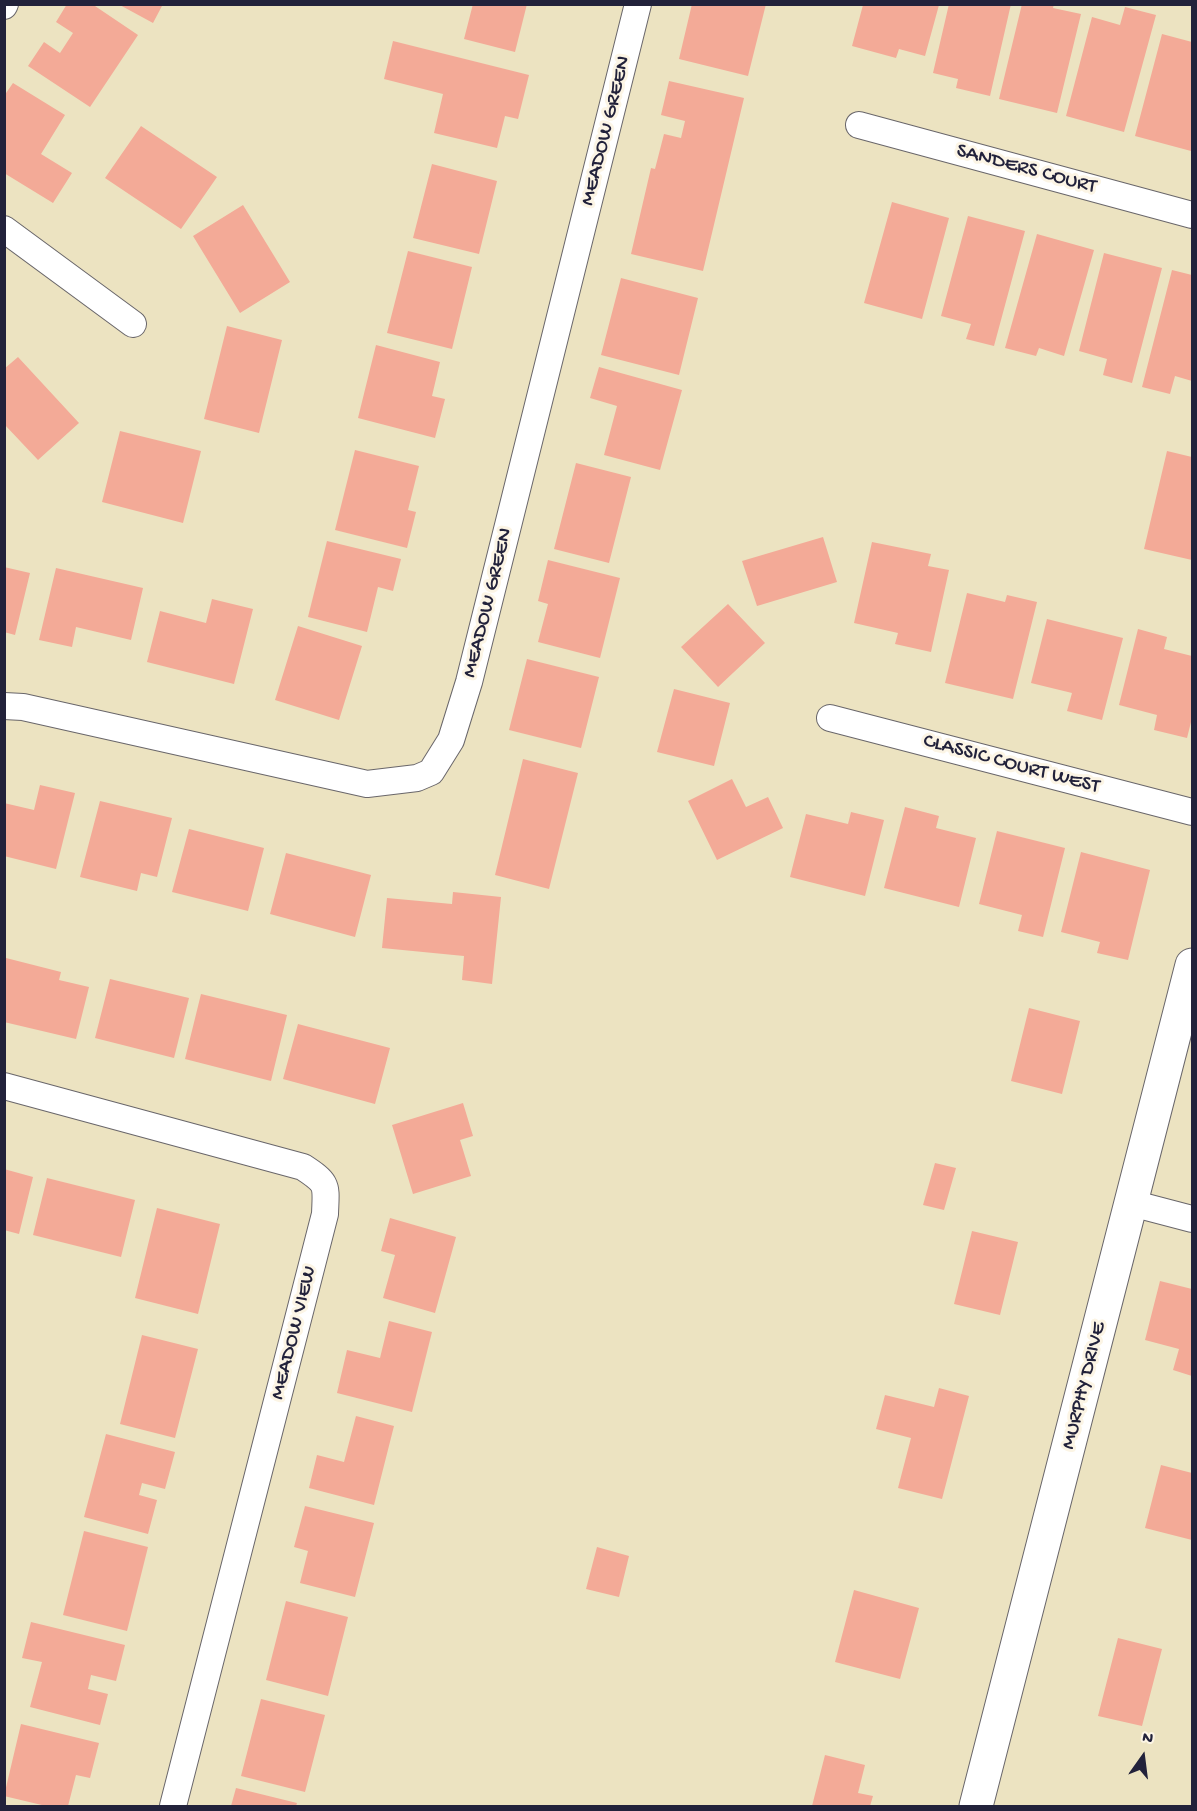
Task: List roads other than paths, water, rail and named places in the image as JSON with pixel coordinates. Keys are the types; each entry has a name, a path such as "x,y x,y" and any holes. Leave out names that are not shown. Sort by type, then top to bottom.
{"main road":[{"name":"MURPHY DRIVE","path":"976,1806 1192,965"}],"street":[{"name":"MEADOW GREEN","path":"4,706 23,707 367,784 417,778 431,772 451,740 469,682 638,4"},
{"name":"SANDERS COURT","path":"859,125 1192,215"},
{"path":"4,229 133,324"},
{"name":"CLASSIC COURT WEST","path":"830,718 1192,812"},
{"name":"MEADOW VIEW","path":"4,1086 303,1167 321,1179 326,1190 326,1214 173,1806"},
{"path":"1131,1203 1192,1219"}]}
